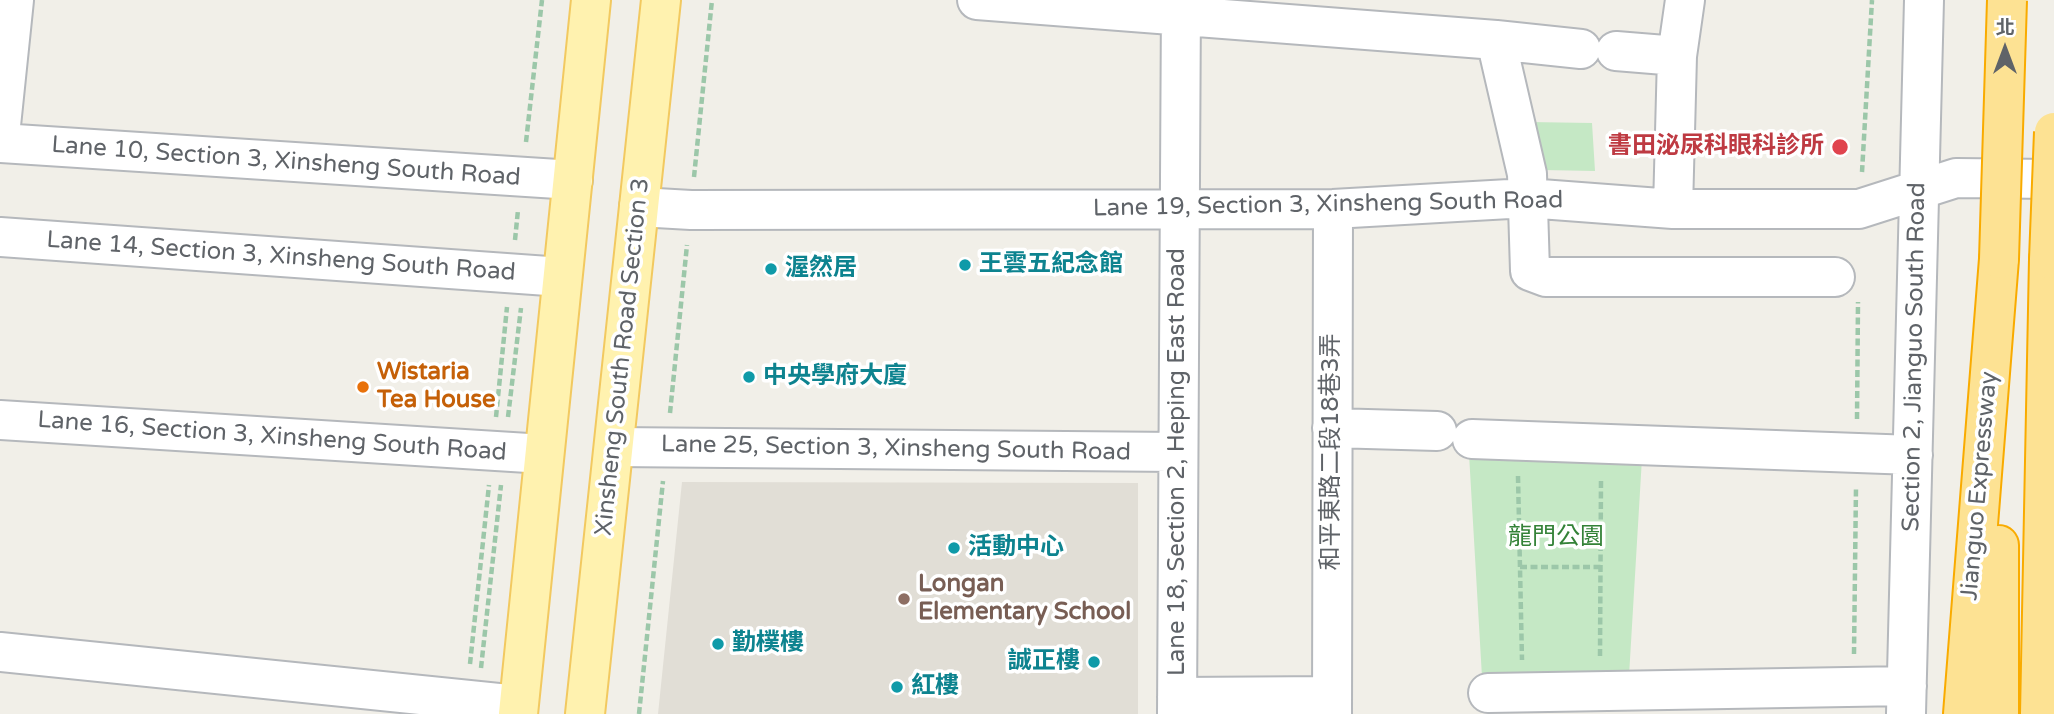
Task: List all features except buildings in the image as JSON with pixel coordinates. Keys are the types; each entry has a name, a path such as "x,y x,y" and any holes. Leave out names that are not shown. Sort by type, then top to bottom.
{"highway":[{"name":"Jianguo Expressway","path":"1998,714 1999,259 2007,0"},
{"path":"2040,714 2054,132"},
{"name":"Jianguo Expressway","path":"1963,714 1999,259"},
{"path":"2049,259 2054,326"}],"main road":[{"path":"518,710 591,0"},
{"name":"Xinsheng South Road Section 3","path":"585,714 661,0"}],"street":[{"path":"0,135 2,88 14,0"},
{"path":"977,0 1181,8 1677,56"},
{"path":"1673,209 1677,56 1685,0"},
{"name":"Section 2, Jianguo South Road","path":"1906,700 1924,0"},
{"name":"Lane 18, Section 2, Heping East Road","path":"1177,705 1181,8"},
{"path":"1496,40 1527,174 1530,271 1546,277 1835,277"},
{"name":"Lane 10, Section 3, Xinsheng South Road","path":"0,143 573,180"},
{"name":"Lane 19, Section 3, Xinsheng South Road","path":"639,206 691,210 1333,209 1527,198 1673,209 1859,209 1956,178 2054,179"},
{"name":"和平東路二段18巷3弄","path":"1177,705 1332,705 1333,209"},
{"name":"Lane 14, Section 3, Xinsheng South Road","path":"0,237 562,277"},
{"name":"Lane 16, Section 3, Xinsheng South Road","path":"0,420 544,454"},
{"path":"1332,428 1601,444 1913,455"},
{"name":"Lane 25, Section 3, Xinsheng South Road","path":"614,447 1178,452"},
{"path":"0,652 472,700 518,710"},
{"path":"1506,693 1600,692 1644,703 1906,700"}],"path":[{"path":"472,700 517,274 522,177 542,0"},
{"path":"639,714 712,0"},
{"path":"1862,177 1872,0"},
{"path":"472,700 517,274"},
{"path":"1506,693 1520,567 1517,440"},
{"path":"1600,692 1601,444"},
{"path":"1520,567 1601,567"}],"shaded area":[{"name":"Longan Elementary School","path":"682,482 1138,483 1138,714 658,714"}],"green space":[{"path":"1529,122 1592,123 1595,171 1542,170"},
{"name":"龍門公園","path":"1469,454 1642,458 1629,676 1482,677"}],"place":[{"name":"書田泌尿科眼科診所","path":"1840,147"},
{"name":"王雲五紀念館","path":"965,265"},
{"name":"渥然居","path":"771,269"},
{"name":"中央學府大廈","path":"749,377"},
{"name":"Wistaria Tea House","path":"363,387"},
{"name":"活動中心","path":"954,548"},
{"name":"Longan Elementary School","path":"904,599"},
{"name":"勤樸樓","path":"718,644"},
{"name":"誠正樓","path":"1094,662"},
{"name":"紅樓","path":"897,687"}]}
